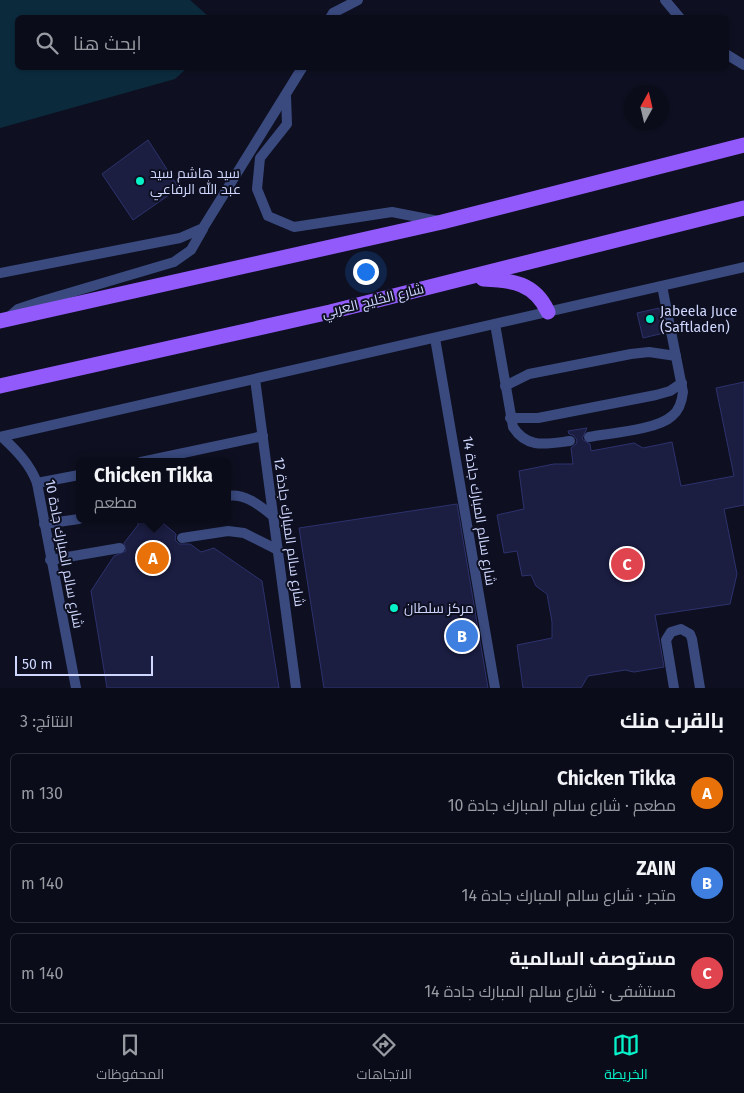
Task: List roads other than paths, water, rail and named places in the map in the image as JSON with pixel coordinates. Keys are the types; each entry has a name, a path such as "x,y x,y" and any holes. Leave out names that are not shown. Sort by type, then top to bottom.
{"main road":[{"path":"2,320 442,222 744,145"},
{"name":"شارع الخليج العربي","path":"0,386 330,312 744,208"},
{"path":"461,279 508,280 525,284 543,300 548,312"}],"street":[{"path":"332,15 358,0"},
{"path":"666,0 678,15"},
{"path":"729,56 744,65"},
{"path":"2,320 18,309 174,262 191,250 301,70"},
{"path":"286,96 287,124 260,158 257,189 268,216 294,227 392,212 442,222"},
{"path":"0,273 187,236 204,228"},
{"path":"1,437 744,267"},
{"path":"589,437 667,420 679,408 682,400 682,383 662,286"},
{"path":"495,324 513,427 526,441 544,445 570,440"},
{"name":"شارع سالم المبارك جادة 14","path":"436,338 495,688"},
{"path":"505,386 529,374 632,354 650,352 676,356"},
{"name":"شارع سالم المبارك جادة 12","path":"255,379 296,688"},
{"path":"510,418 538,418 656,395 670,391 682,383"},
{"path":"160,458 262,436"},
{"name":"شارع سالم المبارك جادة 10","path":"1,437 18,451 32,471 37,484 50,560 76,688"},
{"path":"37,484 76,476"},
{"path":"231,495 235,494 251,500 273,516"},
{"path":"44,524 76,519"},
{"path":"182,538 228,531 244,533 278,550"},
{"path":"50,560 120,548"},
{"path":"674,688 666,640 671,632 681,629 690,634 692,639 700,688"}],"water":[{"path":"0,0 190,0 207,15 15,15 15,70 185,70 175,79 0,128"}],"place":[{"name":"سيد هاشم سيد عبد الله الرفاعي","path":"140,181"},
{"name":"Jabeela Juce (Saftladen)","path":"650,319"},
{"name":"Chicken Tikka","path":"153,558"},
{"name":"مستوصف السالمية","path":"627,564"},
{"name":"مركز سلطان","path":"394,608"},
{"name":"ZAIN","path":"462,636"}]}
